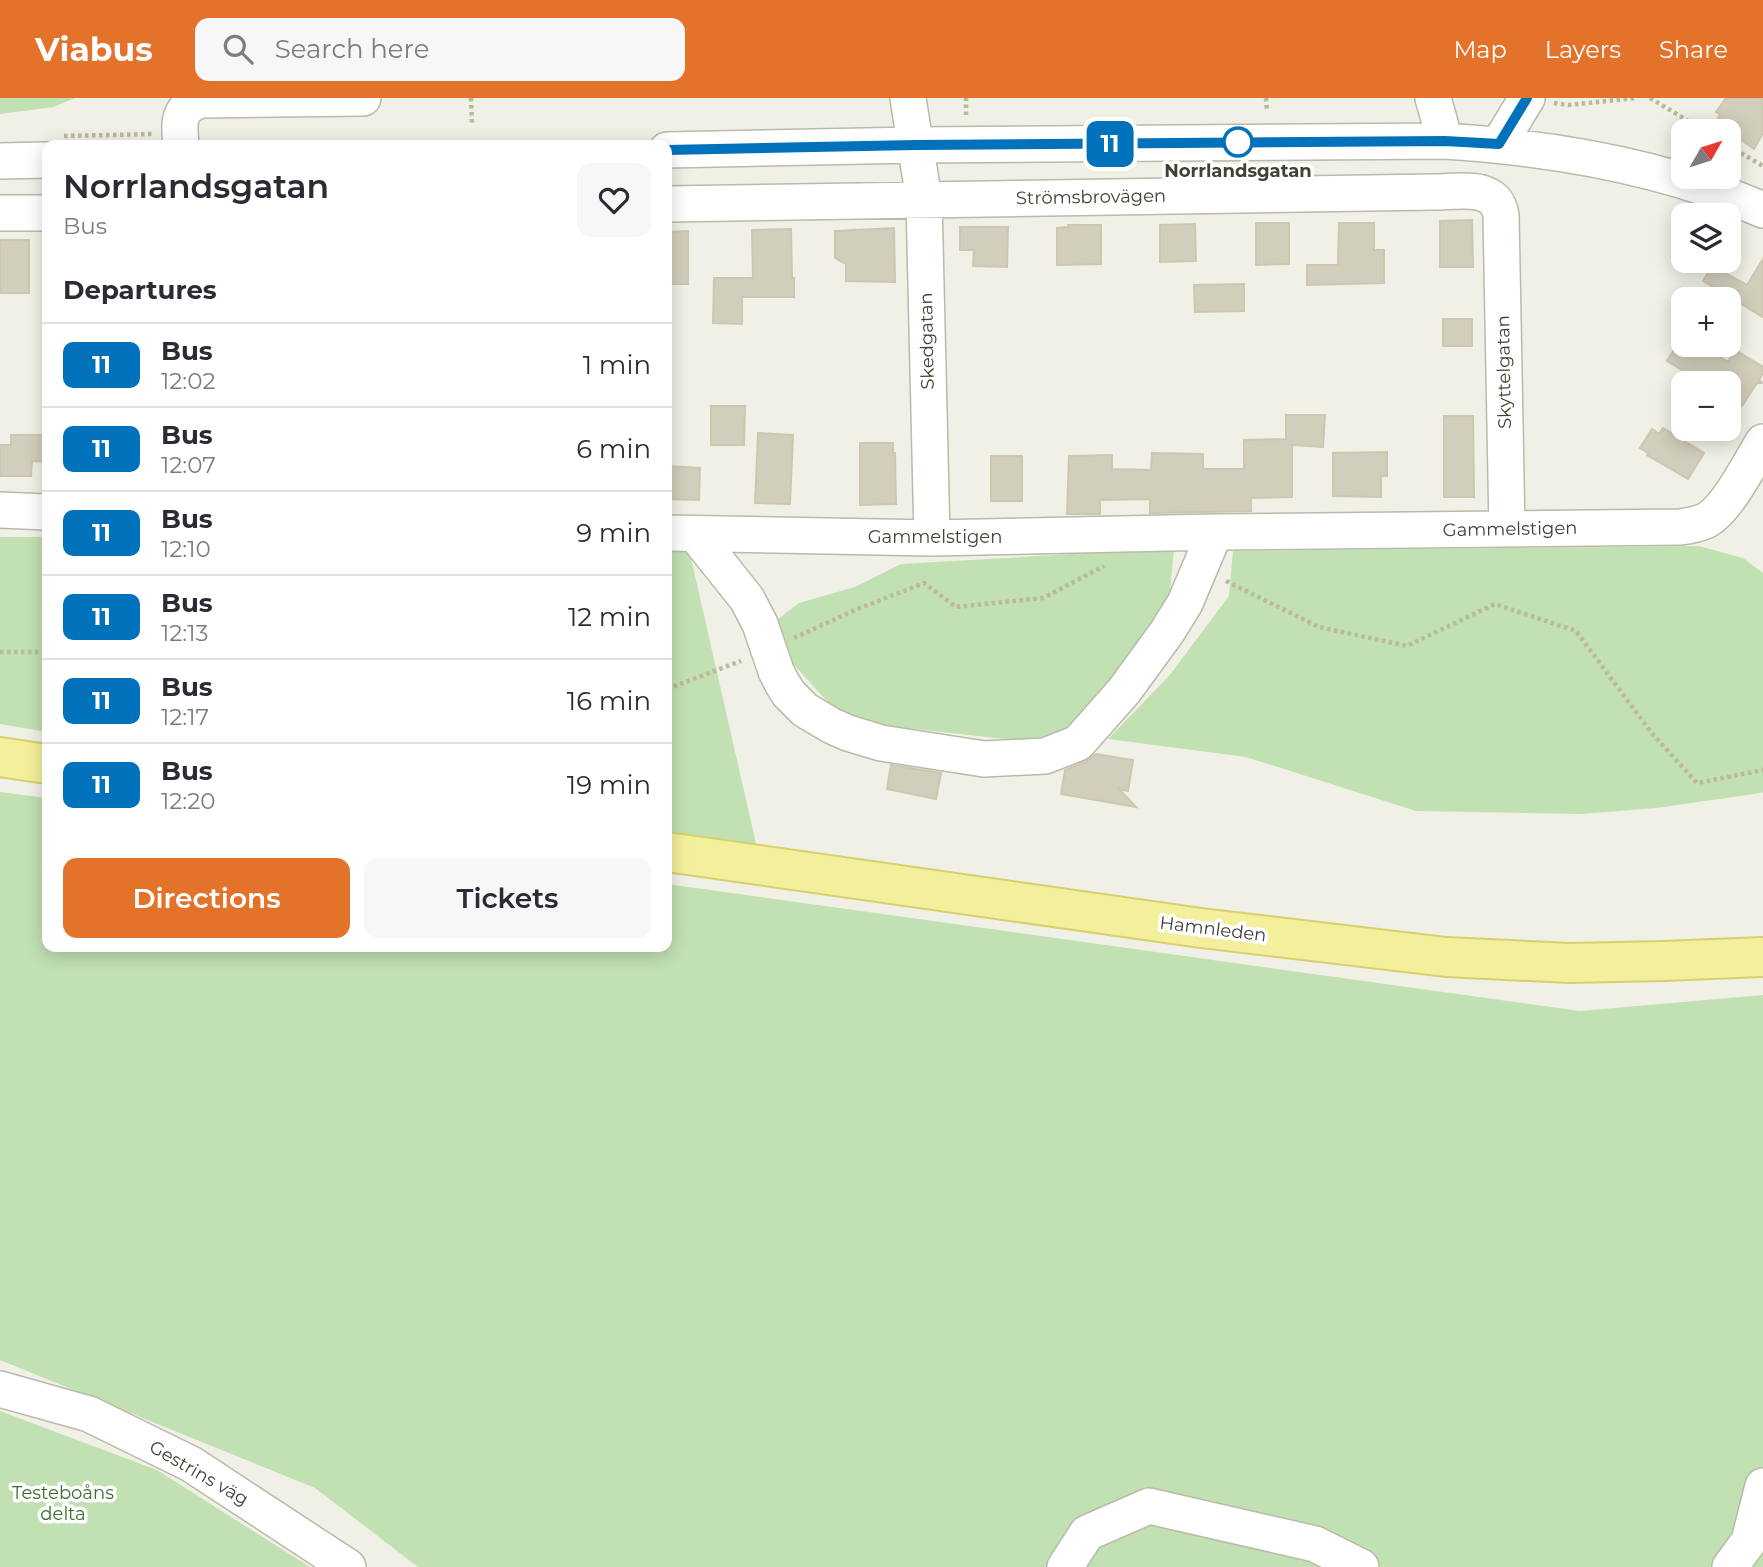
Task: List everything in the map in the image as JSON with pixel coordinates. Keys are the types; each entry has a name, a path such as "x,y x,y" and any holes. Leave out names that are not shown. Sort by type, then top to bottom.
{"main road":[{"path":"0,757 42,763"},
{"name":"Hamnleden","path":"672,853 1201,928 1446,957 1570,962 1763,957"}],"street":[{"path":"180,139 180,123 184,111 192,103 202,100 363,98"},
{"name":"Skedgatan","path":"908,98 924,200 932,538"},
{"path":"1433,98 1445,141"},
{"path":"1499,144 1527,99"},
{"path":"672,150 1445,141 1499,144 1646,170 1694,183 1763,210"},
{"path":"0,161 42,150"},
{"name":"Strömsbrovägen","path":"672,204 1476,191 1493,197 1498,202 1501,215"},
{"path":"0,214 42,213"},
{"name":"Skyttelgatan","path":"1501,215 1507,529"},
{"name":"Gammelstigen","path":"682,534 932,538 1692,526 1706,520 1722,507 1763,442"},
{"path":"0,510 42,512"},
{"name":"Gammelstigen","path":"682,534 747,599 760,624 782,683 796,702 816,717 848,733 881,743 984,759 1045,756 1078,743 1124,691 1167,632 1185,603 1215,532"},
{"name":"Gestrins väg","path":"0,1389 89,1414 191,1464 348,1567"},
{"path":"1730,1567 1749,1541 1763,1486"},
{"path":"1065,1567 1087,1534 1149,1506 1315,1544 1361,1567"}],"path":[{"path":"471,98 472,124"},
{"path":"1266,98 1267,113"},
{"path":"1527,99 1568,105 1636,98"},
{"path":"1650,98 1685,119"},
{"path":"1741,153 1763,166"},
{"path":"672,687 769,651 855,610 924,583 956,607 1043,598 1112,562"},
{"path":"1199,568 1319,627 1407,646 1495,604 1576,631 1650,731 1697,783 1763,769"},
{"path":"0,652 42,652"}],"green space":[{"path":"0,98 75,98 53,107 0,114"},
{"path":"0,537 42,537 42,731 0,724"},
{"path":"672,545 688,545 757,848 672,834"},
{"path":"1699,546 1743,558 1763,573 1761,793 1656,808 1581,814 1416,811 1246,757 1108,739 1169,676 1229,596 1233,551"},
{"path":"1174,548 1168,614 1132,666 1049,744 845,721 787,657 778,619 799,603 855,587 901,564"},
{"path":"0,792 42,797 42,952 672,952 672,885 1580,1011 1763,995 1763,1567 418,1567 315,1488 0,1360"},
{"name":"Testeboåns delta","path":"0,1411 157,1470 310,1567 0,1567"}],"building":[{"path":"1726,98 1763,98 1763,133 1754,149 1741,140 1741,119 1718,119 1720,114 1716,112"},
{"path":"1472,220 1473,267 1440,267 1440,221"},
{"path":"1256,223 1289,223 1289,264 1256,265"},
{"path":"1339,223 1374,223 1374,250 1384,250 1384,283 1307,285 1307,265 1338,265"},
{"path":"1195,224 1196,261 1160,262 1160,225"},
{"path":"1068,225 1101,225 1101,264 1057,265 1057,228"},
{"path":"960,227 1008,227 1007,267 973,266 974,250 960,250"},
{"path":"894,228 895,282 846,281 846,264 835,258 835,231"},
{"path":"791,229 794,297 742,297 742,324 713,323 714,278 753,278 752,230"},
{"path":"688,231 688,284 672,284 672,232"},
{"path":"0,240 29,240 29,293 0,293"},
{"path":"1763,259 1763,317 1741,304 1741,287 1713,287 1703,281 1708,273 1725,273 1747,285"},
{"path":"1244,284 1244,311 1195,312 1194,285"},
{"path":"1443,319 1472,319 1472,346 1443,346"},
{"path":"1741,354 1763,367 1759,380 1763,383 1757,383 1742,406 1741,371 1684,371 1667,361 1671,355 1671,357 1720,357 1728,362 1731,357 1741,357"},
{"path":"711,406 745,406 744,445 711,445"},
{"path":"1286,415 1325,415 1323,447 1292,445 1292,497 1251,498 1251,511 1150,513 1150,499 1100,500 1100,514 1067,514 1069,456 1112,455 1112,469 1151,470 1152,453 1203,454 1203,469 1244,469 1244,440 1286,439"},
{"path":"1444,416 1473,416 1474,497 1444,497"},
{"path":"1663,428 1671,433 1671,441 1684,441 1704,453 1688,479 1640,448 1652,429 1659,434"},
{"path":"758,433 793,435 790,504 755,503"},
{"path":"11,435 42,435 42,462 32,461 31,476 0,476 0,445 11,445"},
{"path":"860,443 893,443 896,504 860,505"},
{"path":"1387,452 1387,476 1381,476 1381,497 1333,496 1333,453"},
{"path":"991,456 1022,456 1022,501 991,501"},
{"path":"672,466 700,468 699,500 672,499"},
{"path":"1096,754 1133,760 1128,791 1119,789 1136,807 1061,794 1065,770"},
{"path":"891,765 941,773 936,799 887,789"}],"bus line":[{"name":"11","path":"672,150 1445,141 1499,144 1527,98"}],"place":[{"name":"Norrlandsgatan","path":"1238,142"}]}
